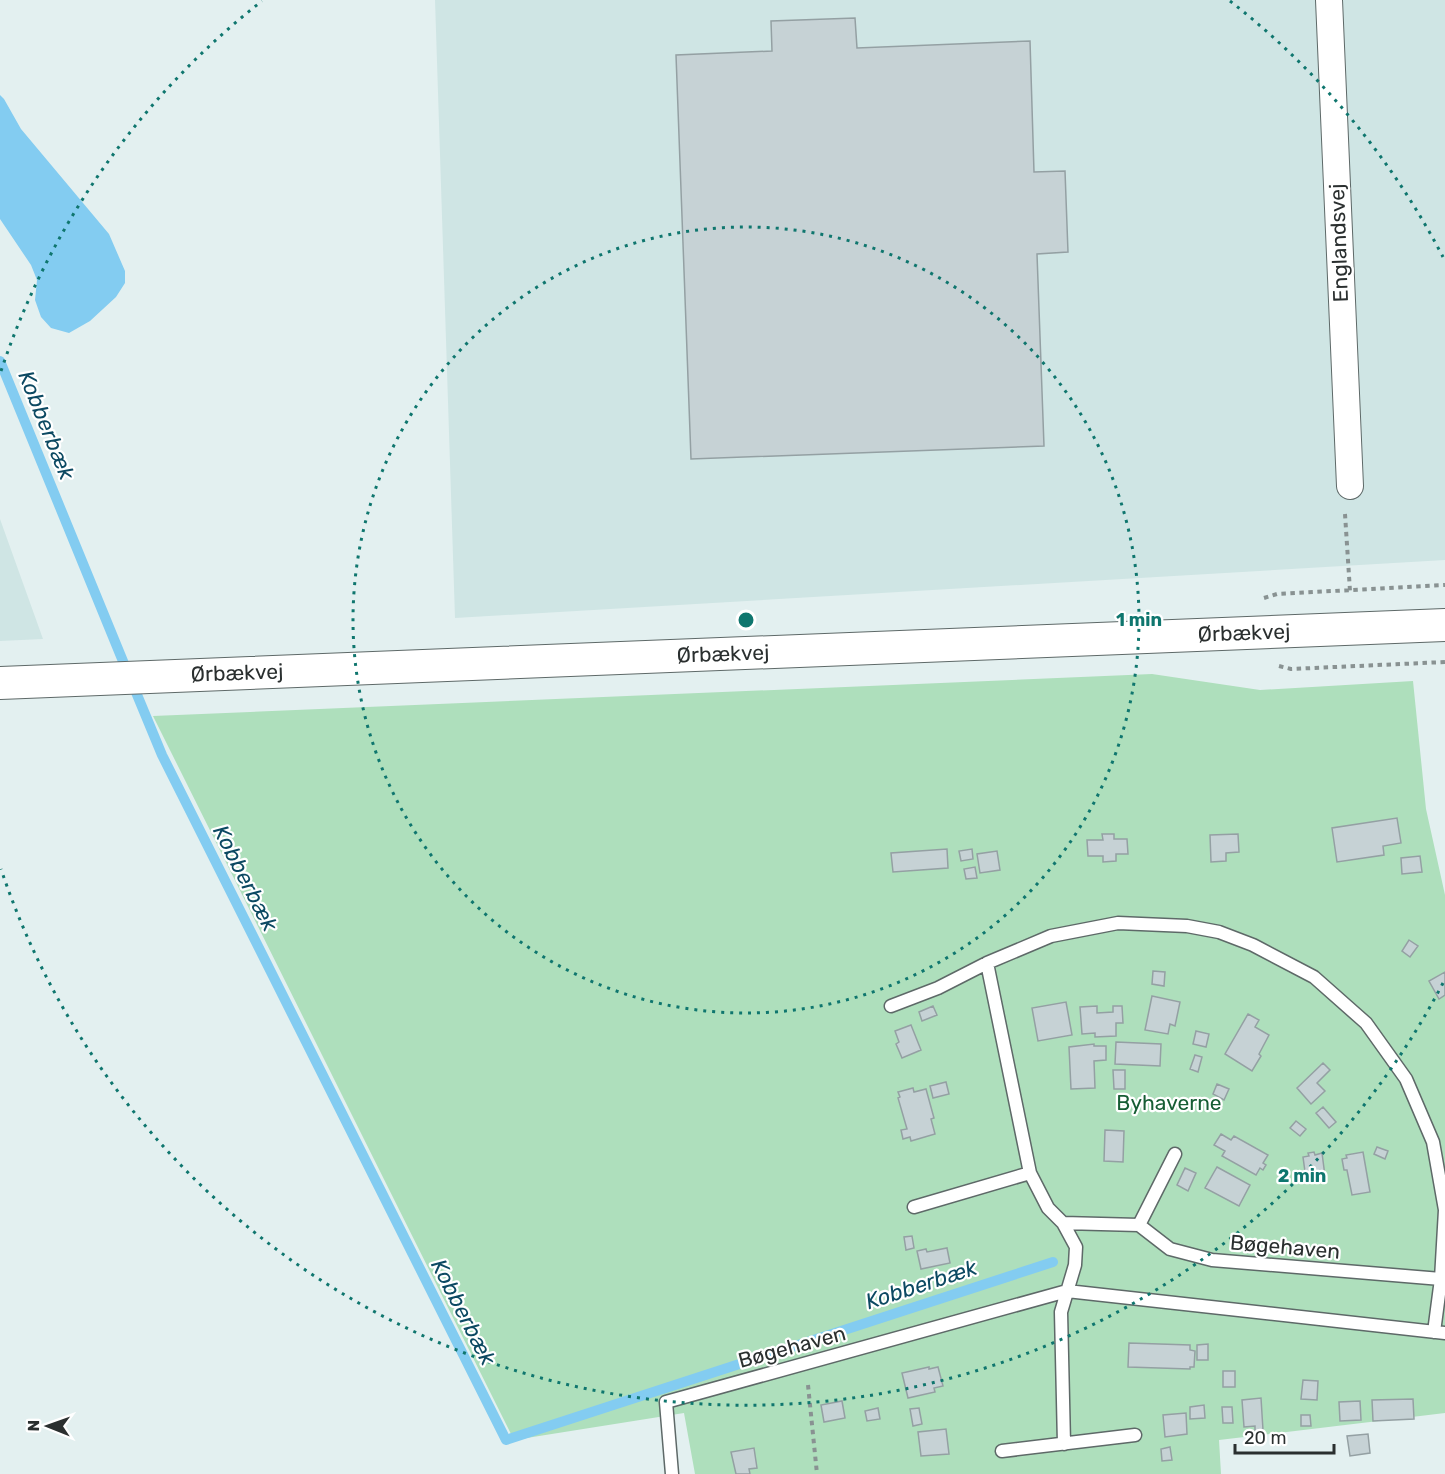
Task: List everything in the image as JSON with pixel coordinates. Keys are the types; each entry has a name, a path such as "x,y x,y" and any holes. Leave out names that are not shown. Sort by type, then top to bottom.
{"street":[{"name":"Englandsvej","path":"1329,0 1350,486"},
{"name":"Ørbækvej","path":"0,683 1445,625"}],"lane":[{"name":"Bøgehaven","path":"672,1474 666,1402 1067,1292 1439,1332 1445,1210 1433,1142 1406,1079 1373,1032 1366,1023 1314,978 1253,945 1219,932 1187,926 1118,923 1051,936 987,963 938,988 891,1006"},
{"path":"987,963 1029,1173 1047,1208 1063,1223 1076,1247 1075,1265 1061,1312 1064,1444"},
{"path":"1063,1223 1139,1225 1175,1154"},
{"path":"914,1207 1029,1173"},
{"name":"Bøgehaven","path":"1139,1225 1170,1249 1212,1260 1441,1280"},
{"path":"1002,1451 1136,1435"}],"path":[{"path":"1350,486 1345,504 1355,666"},
{"path":"806,1364 817,1474"}],"shaded area":[{"path":"435,0 1445,0 1445,560 455,618"},
{"path":"0,519 43,639 0,641"}],"green space":[{"name":"Byhaverne","path":"1152,674 1260,690 1413,681 1426,809 1445,895 1445,1413 1219,1440 1221,1474 695,1474 684,1413 514,1440 153,716"}],"water":[{"path":"0,95 21,129 109,234 125,271 125,283 116,297 90,321 69,333 51,328 41,317 35,300 37,280 31,265 0,219"}],"building":[{"path":"855,18 857,48 1030,41 1034,172 1065,171 1068,252 1037,254 1044,446 691,459 676,55 772,51 771,21"},
{"path":"1397,818 1401,843 1383,846 1384,855 1337,862 1332,828"},
{"path":"1102,834 1114,834 1114,839 1127,839 1128,854 1116,854 1116,861 1103,862 1103,856 1088,856 1087,840 1103,840"},
{"path":"1238,834 1239,852 1226,853 1226,861 1211,862 1210,835"},
{"path":"947,849 948,868 893,872 891,853"},
{"path":"972,849 973,859 961,861 959,851"},
{"path":"997,851 1000,870 980,873 977,854"},
{"path":"1420,856 1422,872 1402,874 1401,858"},
{"path":"975,867 977,878 966,879 964,869"},
{"path":"1409,940 1418,946 1410,957 1402,951"},
{"path":"1153,971 1165,972 1164,986 1152,984"},
{"path":"1445,972 1445,995 1439,999 1429,981"},
{"path":"1152,996 1180,1002 1175,1026 1170,1024 1168,1034 1145,1030"},
{"path":"1066,1002 1072,1035 1038,1041 1032,1008"},
{"path":"933,1006 937,1015 922,1021 919,1012"},
{"path":"1097,1006 1097,1013 1113,1012 1113,1006 1122,1006 1123,1023 1116,1023 1116,1036 1095,1037 1095,1033 1082,1034 1080,1007"},
{"path":"1248,1014 1259,1020 1255,1027 1269,1035 1252,1071 1225,1054"},
{"path":"911,1025 921,1050 902,1058 896,1044 899,1042 895,1031"},
{"path":"1196,1031 1209,1034 1206,1047 1193,1044"},
{"path":"1116,1042 1161,1044 1160,1066 1115,1064"},
{"path":"1094,1044 1094,1046 1106,1046 1106,1060 1094,1061 1095,1088 1071,1089 1069,1047"},
{"path":"1195,1055 1202,1057 1198,1072 1190,1069"},
{"path":"1323,1063 1330,1070 1317,1083 1325,1091 1311,1104 1297,1088"},
{"path":"1113,1070 1125,1070 1125,1089 1114,1089"},
{"path":"946,1082 949,1094 933,1098 930,1086"},
{"path":"1217,1084 1229,1089 1224,1100 1213,1094"},
{"path":"913,1088 914,1092 926,1089 934,1118 931,1119 935,1134 911,1141 910,1137 903,1139 901,1130 907,1129 898,1092"},
{"path":"1323,1107 1336,1122 1329,1128 1316,1113"},
{"path":"1296,1121 1306,1129 1300,1136 1290,1128"},
{"path":"1105,1130 1124,1131 1123,1162 1104,1161"},
{"path":"1221,1134 1231,1140 1234,1136 1268,1155 1263,1163 1266,1165 1263,1170 1260,1168 1256,1175 1222,1156 1225,1151 1214,1145"},
{"path":"1377,1147 1388,1151 1385,1159 1374,1154"},
{"path":"1314,1152 1315,1155 1322,1153 1325,1176 1306,1179 1303,1157"},
{"path":"1363,1152 1370,1192 1352,1195 1347,1170 1344,1170 1342,1159 1347,1158 1346,1155"},
{"path":"1217,1167 1250,1185 1239,1206 1205,1188"},
{"path":"1185,1168 1196,1173 1188,1191 1177,1185"},
{"path":"912,1236 914,1248 906,1250 904,1237"},
{"path":"947,1248 950,1263 921,1269 917,1251 926,1249 927,1252"},
{"path":"1129,1343 1190,1345 1190,1350 1195,1351 1194,1367 1190,1369 1128,1367"},
{"path":"1208,1344 1208,1360 1197,1360 1197,1345"},
{"path":"929,1367 929,1369 938,1367 943,1386 934,1388 935,1392 908,1398 902,1373"},
{"path":"1223,1371 1235,1371 1235,1387 1223,1387"},
{"path":"1303,1380 1318,1381 1317,1400 1301,1399"},
{"path":"1261,1398 1263,1430 1255,1431 1255,1426 1244,1427 1242,1400"},
{"path":"1413,1399 1414,1419 1373,1421 1372,1400"},
{"path":"842,1401 845,1418 824,1422 821,1405"},
{"path":"1360,1401 1361,1420 1340,1421 1339,1402"},
{"path":"1204,1405 1205,1418 1190,1419 1190,1407"},
{"path":"1222,1407 1232,1407 1233,1423 1223,1423"},
{"path":"878,1408 880,1419 867,1421 865,1411"},
{"path":"919,1408 922,1424 913,1426 910,1409"},
{"path":"1186,1413 1187,1434 1165,1437 1163,1415"},
{"path":"1301,1415 1310,1415 1311,1426 1301,1426"},
{"path":"946,1429 949,1454 921,1456 918,1432"},
{"path":"1368,1434 1370,1453 1350,1456 1347,1436"},
{"path":"1170,1447 1172,1460 1162,1461 1161,1449"},
{"path":"754,1448 757,1468 749,1469 750,1474 736,1474 731,1452"}],"waterway":[{"name":"Kobberbæk","path":"0,361 127,671"},
{"name":"Kobberbæk","path":"133,685 162,755 506,1440 1053,1262"}]}
